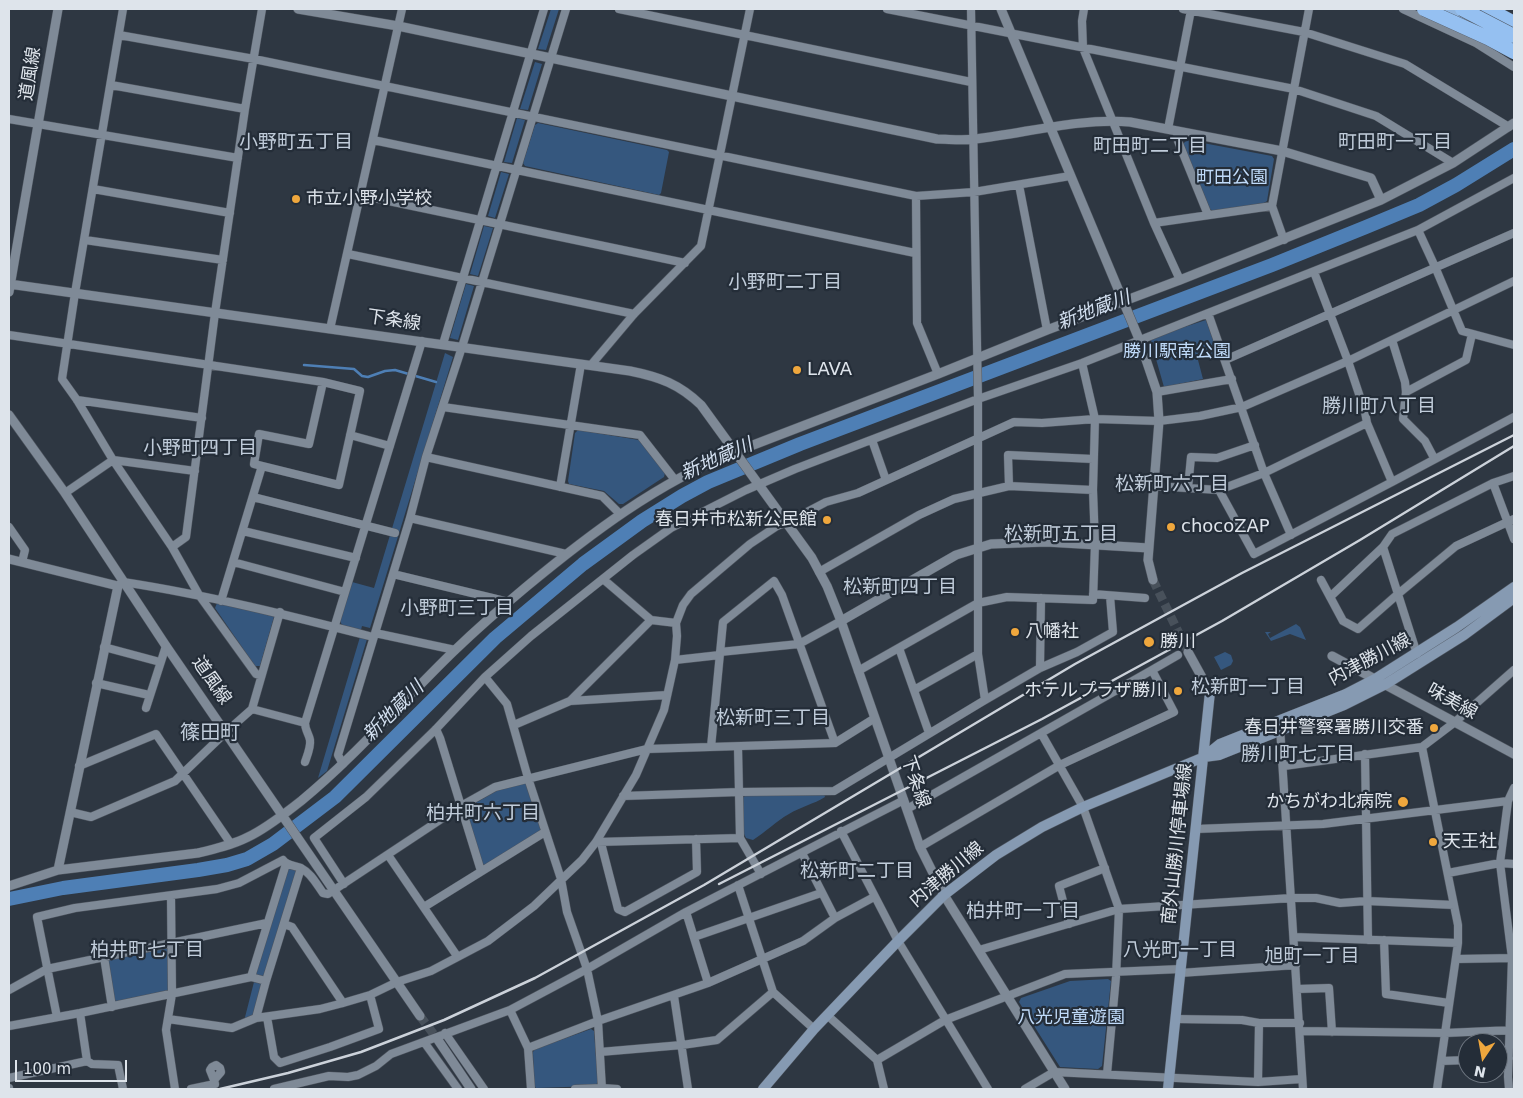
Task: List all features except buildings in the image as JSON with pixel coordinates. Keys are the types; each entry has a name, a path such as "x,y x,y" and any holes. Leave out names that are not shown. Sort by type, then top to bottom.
{"highway":[{"path":"1424,9 1514,52"},
{"path":"1446,9 1514,43"},
{"path":"1462,9 1514,36"},
{"path":"1487,9 1514,23"}],"main road":[{"name":"内津勝川線","path":"763,1089 814,1029 898,941 944,895 996,855 1042,827 1083,807 1204,756 1220,744 1346,694 1375,679 1417,654 1514,587"},
{"name":"内津勝川線","path":"1204,756 1219,755 1344,705 1386,684 1464,635 1514,598"},
{"name":"南外山勝川停車場線","path":"1168,1089 1210,692"}],"street":[{"name":"道風線","path":"9,287 58,9"},
{"path":"123,9 62,379 77,400 113,460 172,547 199,595 256,674 261,675"},
{"path":"172,547 186,537 215,313 245,108 262,9"},
{"path":"298,9 337,12 731,97 937,139 973,140 1079,122 1112,121 1172,130 1282,151 1371,178 1381,200"},
{"path":"330,329 402,9"},
{"path":"443,344 544,9"},
{"path":"343,764 338,755 410,518 426,457 462,347 566,9"},
{"path":"619,9 971,82"},
{"path":"590,365 634,314 701,246 750,9"},
{"path":"887,9 1294,89 1376,116 1453,163"},
{"path":"971,9 978,390 978,654 985,700"},
{"path":"1000,9 1139,338 1157,392 1159,421 1149,548 1150,572 1153,580"},
{"path":"1084,9 1082,21 1083,48 1154,224 1180,280"},
{"path":"1284,240 1272,206 1309,9"},
{"path":"1403,9 1476,43 1514,67"},
{"path":"1454,32 1466,28 1484,34 1494,32 1487,9"},
{"path":"9,886 58,870 198,853 249,837 283,815 326,780 454,650 566,554 620,514 703,464 738,455 938,374 977,362 1047,330 1284,240 1381,200 1453,163 1512,125 1405,64 1304,32 1187,10 1172,130 1208,215"},
{"path":"119,35 254,59 916,196 974,192 1070,176"},
{"path":"111,85 245,108"},
{"path":"9,120 238,158"},
{"path":"372,140 915,253"},
{"path":"344,884 314,838 366,797 436,729 485,677 532,636 650,542 671,528 757,481 872,440 978,399 1082,363 1139,338 1314,272 1418,230 1514,178"},
{"path":"1019,185 1047,330"},
{"path":"93,189 230,213"},
{"path":"360,195 685,263"},
{"path":"916,196 917,323 938,374"},
{"path":"1154,224 1272,206"},
{"path":"1418,230 1462,331 1514,345"},
{"path":"1225,360 1436,269 1514,233"},
{"path":"84,240 223,260"},
{"path":"348,254 634,314"},
{"path":"1314,272 1348,361 1367,423 1392,482"},
{"path":"168,1019 232,1028 256,1018 320,1009 370,995 397,982 431,971 488,941 534,906 598,842 636,775 664,710 675,660 676,623 683,605 691,594 750,544 777,526 826,502 858,493 1014,422 1042,423 1094,419 1159,421 1200,416 1242,407 1348,361 1514,282"},
{"name":"下条線","path":"9,287 75,293 590,365 650,375 670,382 688,393 701,405 788,522 812,558 841,620 920,847 944,895 1065,1089"},
{"path":"1208,313 1264,473 1291,535"},
{"path":"1406,392 1466,360 1472,334"},
{"path":"9,335 323,382 360,391 339,486 254,464 259,434 309,444 323,382"},
{"path":"1392,340 1405,382 1406,392 1403,419 1425,441 1434,458"},
{"path":"305,762 310,738 305,729 305,723 422,341"},
{"path":"858,671 978,603 1007,597 1093,600 1095,544 1093,490 1094,419 1082,363"},
{"path":"560,487 581,364"},
{"path":"1157,392 1232,379"},
{"path":"77,400 202,418"},
{"path":"443,407 640,435 675,480"},
{"name":"道風線","path":"9,415 64,493 120,584 226,732 420,1016"},
{"path":"1219,490 1254,554 1514,417"},
{"path":"1154,486 1219,490 1264,473 1367,423"},
{"path":"350,435 390,446"},
{"path":"872,440 886,480"},
{"path":"1188,488 1191,457 1217,458 1254,445"},
{"path":"1009,486 1008,455 1094,459"},
{"path":"426,457 602,496 620,514"},
{"path":"64,493 113,460 194,471"},
{"path":"221,600 262,466"},
{"path":"1330,597 1383,547 1392,534 1493,483 1514,476"},
{"path":"1493,483 1511,520 1514,539"},
{"path":"819,572 919,515 954,499 1009,486 1093,490"},
{"path":"253,497 395,533"},
{"path":"410,518 566,554"},
{"path":"1321,580 1343,621 1358,629 1456,546 1511,520"},
{"path":"9,527 24,550 22,562"},
{"path":"243,531 356,558"},
{"path":"675,660 799,644 956,555 991,544 1019,542 1095,544 1149,548"},
{"path":"1383,547 1417,654"},
{"path":"9,559 120,584 199,595 374,635 454,650"},
{"path":"233,562 345,592"},
{"path":"392,574 509,602"},
{"path":"603,579 652,620 676,623"},
{"path":"712,747 723,622 774,581 782,595 835,743"},
{"path":"58,870 96,683 120,584"},
{"path":"1093,594 1145,598"},
{"path":"624,796 834,791 1040,668 1077,652 1113,632 1110,596"},
{"path":"1040,668 1041,598"},
{"path":"70,812 91,816 175,781 252,709 280,612"},
{"path":"514,725 570,700 652,620"},
{"path":"146,708 166,646"},
{"path":"104,647 160,662"},
{"path":"898,648 929,733"},
{"path":"1188,652 1210,692"},
{"path":"914,690 978,654"},
{"path":"274,1089 329,1076 348,1077 358,1075 376,1066 391,1054 510,1010 686,912 841,831 905,804 1041,732 1178,655"},
{"name":"味美線","path":"1332,656 1514,754"},
{"path":"920,847 1060,765 1174,712 1152,670"},
{"path":"1284,766 1422,746 1455,722 1514,670"},
{"path":"485,677 507,704 528,778 561,878 566,912 587,968 598,1021 602,1089"},
{"path":"96,683 149,695"},
{"path":"570,700 667,695"},
{"path":"252,709 305,723"},
{"path":"56,1017 37,917 75,908 217,889 240,883 282,860 286,864 301,868 323,894 334,891 461,806 495,787 647,749 835,743 875,718"},
{"path":"1278,720 1281,730 1284,766 1303,1089"},
{"path":"436,729 481,871"},
{"path":"1041,732 1083,807 1119,909 1108,1074"},
{"path":"79,766 156,734 231,844"},
{"path":"738,746 740,838 761,874"},
{"path":"1422,746 1458,925 1456,959 1437,1089"},
{"path":"1365,754 1368,940"},
{"path":"1509,1089 1513,958 1500,863 1508,801 1514,788"},
{"path":"1196,829 1287,826 1366,819 1508,801"},
{"path":"841,831 898,941 988,1089"},
{"path":"424,907 545,832"},
{"path":"598,842 740,838"},
{"path":"598,842 618,909 626,912 696,872 696,839"},
{"path":"802,853 835,918"},
{"path":"388,855 457,956"},
{"path":"1448,873 1500,863 1514,864"},
{"path":"251,977 286,864"},
{"path":"256,1018 301,868"},
{"path":"1068,924 1059,886 1104,868"},
{"path":"738,885 773,992 814,1029"},
{"path":"694,938 821,893"},
{"path":"170,896 172,994 166,1030 175,1089"},
{"path":"528,1048 598,1021 708,983 803,941 835,918 874,897"},
{"path":"979,950 1119,909 1292,898 1316,898 1340,903 1368,901 1454,905"},
{"path":"686,912 708,983"},
{"path":"9,990 47,969 267,923"},
{"path":"284,924 292,927 344,1003"},
{"path":"1294,937 1458,943"},
{"path":"1384,940 1386,994 1450,1003"},
{"path":"104,957 112,1007"},
{"path":"1456,959 1513,958"},
{"path":"877,1060 945,1020 1065,974 1296,965"},
{"path":"9,1026 112,1007 251,977 266,981"},
{"path":"1297,989 1329,988 1332,1032"},
{"path":"600,1052 717,1040 773,992"},
{"path":"267,1017 274,1057 280,1062 380,1029 370,995"},
{"path":"674,996 688,1089"},
{"path":"510,1010 528,1048 531,1089"},
{"path":"80,1013 87,1061"},
{"path":"827,1015 877,1060 884,1089"},
{"path":"1176,1019 1242,1020 1332,1032 1445,1033 1512,1030"},
{"path":"1258,1023 1258,1082"},
{"path":"445,1033 484,1089"},
{"path":"438,1040 471,1089"},
{"path":"424,1042 458,1089"},
{"path":"1441,1061 1458,1060"},
{"path":"9,1078 87,1061 92,1064 118,1066 123,1089"},
{"path":"1025,1089 1054,1072 1258,1082 1302,1079"},
{"path":"315,1079 316,1089"},
{"path":"191,1089 215,1084 214,1080"},
{"path":"575,1089 617,1089"}],"green space":[{"path":"551,9 559,9 546,50 538,49"},
{"path":"535,62 542,64 528,110 520,109"},
{"path":"517,118 525,120 512,163 504,162"},
{"path":"538,123 667,150 669,152 661,193 659,195 525,166 523,163 535,125"},
{"name":"町田公園","path":"1187,140 1272,156 1274,159 1267,201 1213,211 1210,209 1183,144"},
{"path":"501,172 509,174 495,218 488,216"},
{"path":"484,226 493,228 478,276 470,274"},
{"path":"466,284 474,286 458,340 450,338"},
{"name":"勝川駅南公園","path":"1206,320 1218,353 1198,360 1203,379 1164,387 1150,338"},
{"path":"445,353 453,357 370,628 362,626 361,630 342,625 340,621 352,582 374,588"},
{"path":"578,430 639,440 665,473 664,477 623,504 619,504 604,491 569,484 575,433"},
{"path":"217,603 272,614 274,617 260,666 255,666 215,608"},
{"path":"1296,624 1300,627 1306,640 1290,634 1271,641 1265,632 1271,632 1268,634 1270,638"},
{"path":"360,637 367,639 327,771 318,778"},
{"path":"1225,652 1231,655 1233,661 1231,665 1221,670 1214,657"},
{"path":"526,784 541,828 539,832 485,865 482,864 466,812 467,808 496,791"},
{"path":"824,794 825,797 784,817 753,840 746,838 744,834 742,798 745,796"},
{"path":"290,868 295,869 296,872 264,977 255,974 287,870"},
{"path":"168,949 169,989 167,992 117,1002 114,1000 107,962 109,959"},
{"name":"八光児童遊園","path":"1108,979 1111,981 1102,1066 1098,1069 1060,1067 1019,1002 1021,998 1070,981"},
{"path":"254,982 262,984 252,1017 244,1021"},
{"path":"591,1029 594,1031 598,1082 595,1086 536,1088 534,1085 533,1052 535,1049"}],"waterway":[{"name":"新地蔵川","path":"9,899 63,888 198,870 247,859 273,844 335,797 495,638 583,564 642,521 682,496 708,482 800,444 1272,265 1419,205 1456,185 1514,149"},
{"path":"304,365 354,369 362,376 368,377 385,371 395,370 436,382"}],"tunnel":[{"path":"1153,580 1188,652"},
{"path":"420,1016 438,1040"}],"railway":[{"path":"220,1089 288,1073 361,1052 444,1020 535,978 704,885 1075,664 1242,573 1514,435"},
{"path":"719,884 1042,719 1222,621 1514,446"}],"place":[{"name":"市立小野小学校","path":"296,199"},
{"name":"LAVA","path":"797,370"},
{"name":"春日井市松新公民館","path":"827,520"},
{"name":"chocoZAP","path":"1171,527"},
{"name":"八幡社","path":"1015,632"},
{"name":"勝川","path":"1149,642"},
{"name":"ホテルプラザ勝川","path":"1178,691"},
{"name":"春日井警察署勝川交番","path":"1434,728"},
{"name":"かちがわ北病院","path":"1403,802"},
{"name":"天王社","path":"1433,842"}],"district":[{"name":"小野町五丁目","path":"296,143"},
{"name":"町田町一丁目","path":"1395,143"},
{"name":"町田町二丁目","path":"1150,147"},
{"name":"小野町二丁目","path":"785,283"},
{"name":"勝川町八丁目","path":"1379,407"},
{"name":"小野町四丁目","path":"200,449"},
{"name":"松新町六丁目","path":"1172,485"},
{"name":"松新町五丁目","path":"1061,535"},
{"name":"松新町四丁目","path":"900,588"},
{"name":"小野町三丁目","path":"457,609"},
{"name":"松新町一丁目","path":"1248,688"},
{"name":"松新町三丁目","path":"773,719"},
{"name":"篠田町","path":"210,734"},
{"name":"勝川町七丁目","path":"1298,755"},
{"name":"柏井町六丁目","path":"483,814"},
{"name":"松新町二丁目","path":"857,872"},
{"name":"柏井町一丁目","path":"1023,912"},
{"name":"柏井町七丁目","path":"147,951"},
{"name":"八光町一丁目","path":"1180,951"},
{"name":"旭町一丁目","path":"1312,957"}]}
